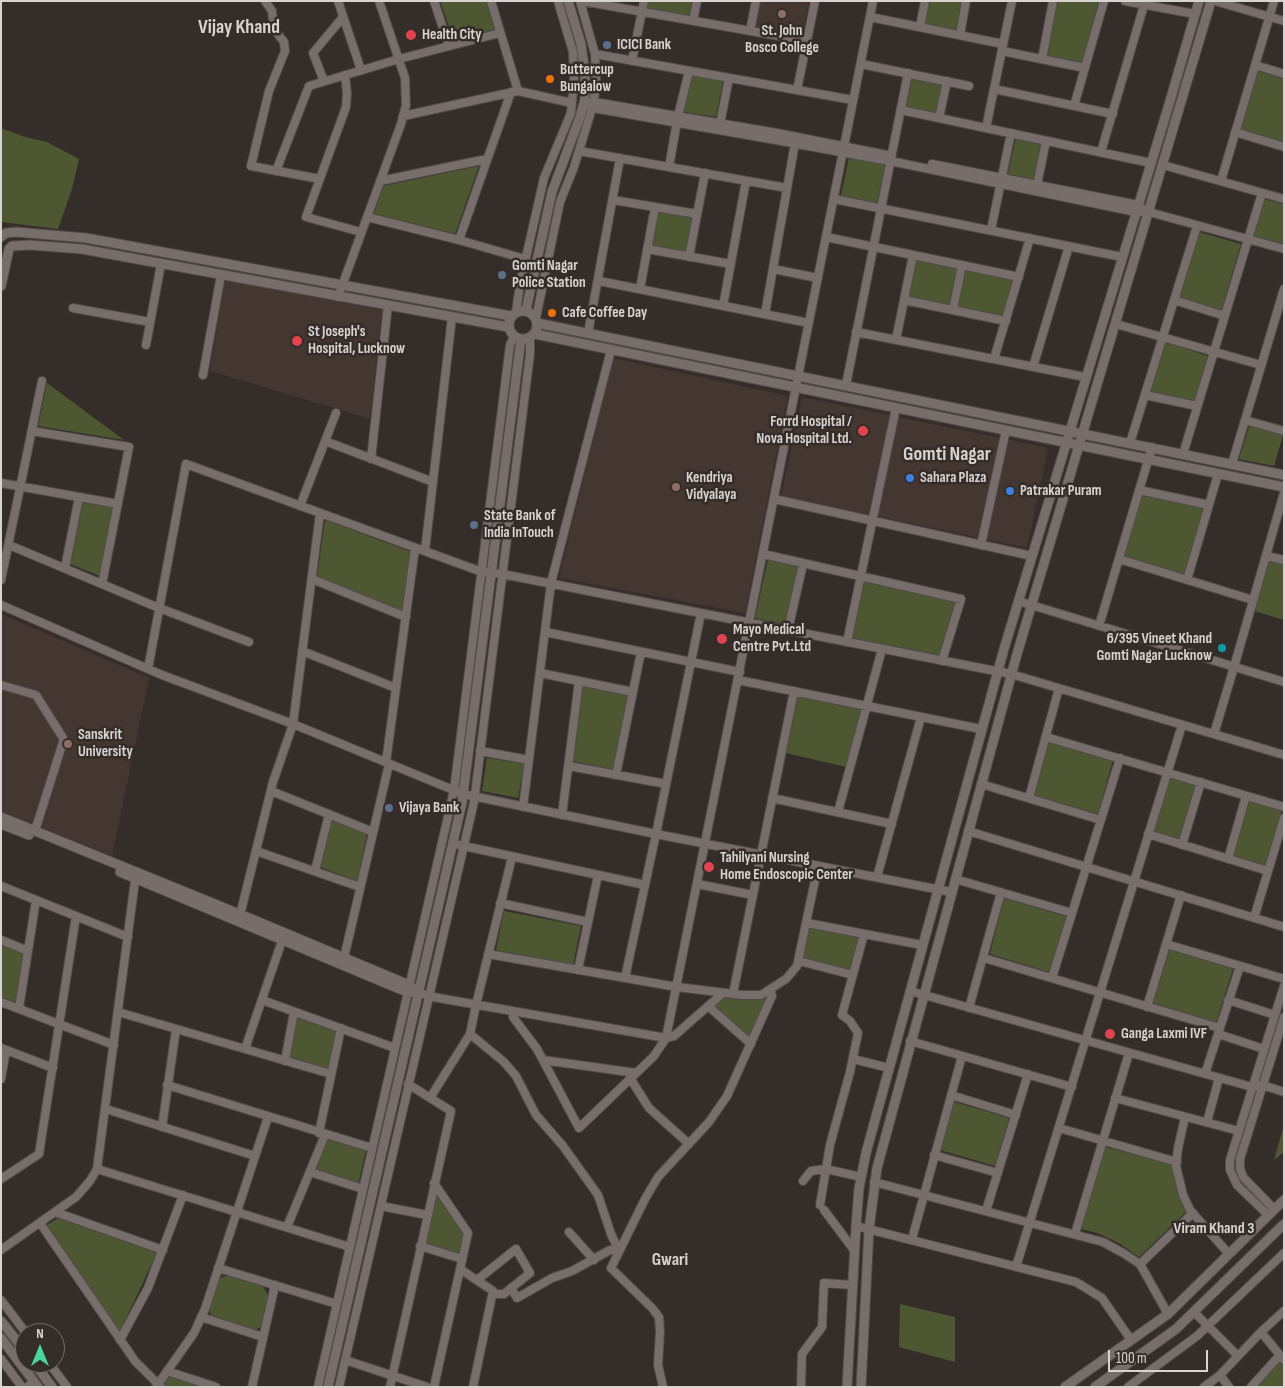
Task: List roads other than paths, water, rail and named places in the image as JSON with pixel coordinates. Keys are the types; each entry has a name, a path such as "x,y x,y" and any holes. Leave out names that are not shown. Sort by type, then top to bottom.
{"street":[{"path":"265,1 272,11 274,30 284,42 285,51 269,91 251,166 320,179"},
{"path":"338,1 361,70"},
{"path":"338,297 406,105 405,78 379,1"},
{"path":"434,1 449,46"},
{"path":"459,240 487,159 514,91 491,1"},
{"path":"508,327 513,314 544,178 571,113 574,82 573,52 558,1"},
{"path":"632,61 644,1"},
{"path":"693,21 697,1"},
{"path":"750,31 756,1"},
{"path":"797,90 815,1"},
{"path":"513,1011 513,1017 537,1048 579,1128 654,1056 666,1038 873,1"},
{"path":"920,27 925,1"},
{"path":"960,35 966,1"},
{"path":"986,128 1012,1"},
{"path":"1042,59 1053,1"},
{"path":"1074,106 1104,1"},
{"path":"1126,1 1195,14"},
{"path":"847,1387 854,1250 861,1177 866,1153 937,889 1018,601 1151,163 1198,1"},
{"path":"861,1387 869,1229 874,1182 910,1042 1011,674 1211,1"},
{"path":"1215,1 1284,21"},
{"path":"1221,181 1274,1"},
{"path":"579,2 807,41"},
{"path":"318,1387 394,1048 458,792 492,573 525,337 536,320 560,202 594,105 596,80 595,54 579,2"},
{"path":"526,310 552,192 580,117 584,99 585,74 579,2"},
{"path":"1101,152 1144,5"},
{"path":"324,82 313,53 343,17"},
{"path":"870,17 960,35 1042,59 1085,68"},
{"path":"276,171 309,86 399,59 500,33"},
{"path":"595,54 854,100"},
{"path":"861,64 969,86"},
{"path":"1255,65 1284,74"},
{"path":"669,167 688,71"},
{"path":"846,385 908,74"},
{"path":"345,75 346,107 306,217 361,232"},
{"path":"720,124 729,78"},
{"path":"939,118 947,81"},
{"path":"994,89 1112,114"},
{"path":"403,116 514,91 572,103"},
{"path":"573,94 594,105 795,143 844,150"},
{"path":"901,110 1151,163"},
{"path":"678,120 720,124 1137,209"},
{"path":"1235,132 1284,147"},
{"path":"991,230 1011,133"},
{"path":"1037,185 1046,141"},
{"path":"765,314 795,143"},
{"path":"579,151 787,188"},
{"path":"588,333 620,158"},
{"path":"380,181 487,159"},
{"path":"1163,165 1284,199"},
{"path":"689,257 705,173"},
{"path":"723,306 746,180"},
{"path":"1002,181 1037,185 1137,209 1284,249"},
{"path":"1183,454 1262,193"},
{"path":"834,199 1122,257"},
{"path":"613,200 697,214"},
{"path":"640,289 654,207"},
{"path":"367,217 525,259"},
{"path":"1130,443 1197,226"},
{"path":"1,237 6,233 16,232 86,238 513,314 526,310"},
{"path":"826,237 1019,277"},
{"path":"994,359 1030,238"},
{"path":"1,286 9,249 12,246 82,249 221,276 508,327 525,337 611,350 1284,488"},
{"path":"1033,367 1069,246"},
{"path":"647,249 731,264"},
{"path":"896,340 913,255"},
{"path":"146,345 161,264"},
{"path":"953,310 962,265"},
{"path":"773,269 818,278"},
{"path":"203,375 221,276"},
{"path":"599,281 809,323"},
{"path":"1232,464 1284,290"},
{"path":"904,300 1006,321"},
{"path":"1174,300 1225,316"},
{"path":"371,459 388,306"},
{"path":"72,308 150,322"},
{"path":"526,310 536,320 588,333 1284,474"},
{"path":"425,551 452,317"},
{"path":"1116,324 1261,365"},
{"path":"856,332 1085,377"},
{"path":"328,1387 453,844 482,572 510,344 525,337"},
{"path":"339,1387 474,797 530,354 525,337"},
{"path":"523,807 551,583 611,350"},
{"path":"1,580 42,381"},
{"path":"1145,395 1198,406"},
{"path":"847,642 896,408"},
{"path":"300,506 336,413"},
{"path":"1245,420 1284,431"},
{"path":"981,545 1006,430"},
{"path":"32,431 129,447 102,584"},
{"path":"325,441 433,482"},
{"path":"1099,626 1152,447"},
{"path":"148,669 186,464 482,572 551,583 1011,674 1284,754"},
{"path":"1187,580 1218,474"},
{"path":"1,484 118,504"},
{"path":"1139,490 1209,505"},
{"path":"1214,734 1284,493"},
{"path":"65,568 79,497"},
{"path":"774,499 1032,556"},
{"path":"240,915 271,791 293,724 320,513"},
{"path":"9,545 159,608 249,642"},
{"path":"344,958 388,763 415,548"},
{"path":"763,554 961,599 942,661"},
{"path":"1266,556 1284,560"},
{"path":"1119,559 1253,600"},
{"path":"788,630 803,564"},
{"path":"312,579 406,618"},
{"path":"1018,601 1284,682"},
{"path":"1,605 148,669 293,724 474,797 951,892"},
{"path":"625,978 701,613"},
{"path":"545,632 691,662 794,691 982,729"},
{"path":"838,812 882,649"},
{"path":"302,651 396,688"},
{"path":"616,775 641,652"},
{"path":"540,673 633,692"},
{"path":"562,815 580,681"},
{"path":"1,685 36,695 64,742 35,831"},
{"path":"1029,798 1059,688"},
{"path":"733,994 794,691"},
{"path":"877,877 921,717"},
{"path":"1016,1267 1182,724"},
{"path":"1046,737 1284,807"},
{"path":"480,751 529,760"},
{"path":"1052,978 1120,758"},
{"path":"569,766 666,784"},
{"path":"1182,845 1201,782"},
{"path":"981,784 1101,820"},
{"path":"271,791 373,832"},
{"path":"1228,858 1246,796"},
{"path":"772,798 892,824"},
{"path":"315,871 329,814"},
{"path":"1,817 136,876 428,996 666,1038 674,1036 723,993"},
{"path":"1254,918 1284,818"},
{"path":"1,824 240,915 283,936 344,958 408,989"},
{"path":"968,831 1284,927"},
{"path":"1148,834 1268,871"},
{"path":"453,844 645,885"},
{"path":"256,851 360,887"},
{"path":"430,1098 470,1034 512,857"},
{"path":"488,954 677,987 733,994 761,995 786,979 797,966 818,866"},
{"path":"578,970 598,875"},
{"path":"1,1250 76,1197 90,1181 97,1169 136,876"},
{"path":"955,878 1072,913"},
{"path":"698,884 753,895"},
{"path":"1,886 128,937"},
{"path":"969,1008 1001,892"},
{"path":"1147,1006 1180,896"},
{"path":"19,1008 36,900"},
{"path":"500,903 588,922"},
{"path":"1,1179 39,1154 76,916"},
{"path":"807,923 922,945"},
{"path":"854,1250 822,1208 826,1169 858,1033 850,1021 842,1015 864,934"},
{"path":"245,1050 283,936"},
{"path":"1,940 28,951"},
{"path":"1166,944 1284,979"},
{"path":"984,958 1147,1006 1264,1049"},
{"path":"799,961 853,975"},
{"path":"1205,1074 1240,966"},
{"path":"1271,1212 1237,1185 1230,1170 1230,1160 1284,986"},
{"path":"663,1387 658,1365 659,1317 611,1268 654,1183 709,1122 727,1096 772,996 771,990"},
{"path":"910,991 1252,1087 1262,1086 1284,1092"},
{"path":"262,1000 394,1048"},
{"path":"1228,1000 1275,1015"},
{"path":"1,1002 114,1046"},
{"path":"708,1006 751,1044"},
{"path":"118,1012 332,1074"},
{"path":"285,1061 294,1012"},
{"path":"1271,1212 1243,1177 1240,1168 1243,1145 1284,1017"},
{"path":"287,1228 310,1172 322,1134 341,1028"},
{"path":"162,1127 176,1029"},
{"path":"470,1034 504,1062 516,1076 536,1115 563,1146 598,1195 611,1234 619,1251"},
{"path":"910,1042 1072,1087"},
{"path":"1275,1044 1284,1047"},
{"path":"1,1079 4,1049 53,1068"},
{"path":"1075,1234 1128,1052"},
{"path":"912,1239 923,1193 962,1056"},
{"path":"853,1058 889,1068"},
{"path":"543,1060 633,1076"},
{"path":"986,1210 1028,1074"},
{"path":"633,1076 650,1108 689,1144"},
{"path":"1207,1122 1219,1078"},
{"path":"390,1387 451,1111 408,1084"},
{"path":"168,1085 372,1148"},
{"path":"951,1096 1016,1115"},
{"path":"1115,1098 1239,1131"},
{"path":"106,1109 255,1156"},
{"path":"40,1223 135,1361 158,1386 194,1333 201,1318 268,1117"},
{"path":"1185,1117 1177,1162 1183,1195 1193,1213 1228,1254"},
{"path":"1059,1128 1177,1162"},
{"path":"934,1155 998,1173"},
{"path":"97,1169 350,1247"},
{"path":"803,1181 811,1171 826,1169 861,1177"},
{"path":"310,1172 363,1189"},
{"path":"874,1182 923,1193 1103,1242 1140,1264 1168,1314"},
{"path":"434,1183 468,1233 434,1387"},
{"path":"120,1340 148,1288 182,1195"},
{"path":"1065,1387 1168,1314 1284,1200"},
{"path":"381,1206 427,1215"},
{"path":"55,1212 162,1250"},
{"path":"1140,1264 1193,1213"},
{"path":"1096,1387 1176,1329 1284,1224"},
{"path":"856,1226 1076,1282 1102,1298 1131,1340"},
{"path":"569,1232 594,1260"},
{"path":"420,1246 462,1259"},
{"path":"477,1280 516,1249 530,1273 504,1294 493,1294"},
{"path":"511,1288 517,1298 552,1278 572,1271 610,1250 619,1251"},
{"path":"1128,1387 1197,1336 1284,1253"},
{"path":"218,1268 337,1304"},
{"path":"460,1269 494,1291 473,1387"},
{"path":"801,1387 802,1354 822,1327 824,1283 852,1285"},
{"path":"252,1387 275,1285"},
{"path":"2,1302 18,1323"},
{"path":"1194,1312 1238,1356"},
{"path":"1204,1387 1220,1375 1261,1332 1284,1312"},
{"path":"201,1318 263,1337"},
{"path":"1,1320 15,1339"},
{"path":"1251,1387 1282,1358 1261,1332"},
{"path":"1,1338 33,1385"},
{"path":"1,1359 22,1387"},
{"path":"345,1360 427,1387"},
{"path":"167,1371 216,1387"},
{"path":"42,1373 52,1387"},
{"path":"57,1373 68,1387"},
{"path":"1220,1375 1229,1387"}],"place":[{"name":"St. John Bosco College","path":"782,14"},
{"name":"Health City","path":"411,35"},
{"name":"ICICI Bank","path":"607,45"},
{"name":"Buttercup Bungalow","path":"550,79"},
{"name":"Gomti Nagar Police Station","path":"502,275"},
{"name":"Cafe Coffee Day","path":"552,313"},
{"name":"St Joseph's Hospital, Lucknow","path":"297,341"},
{"name":"Forrd Hospital / Nova Hospital Ltd.","path":"863,431"},
{"name":"Sahara Plaza","path":"910,478"},
{"name":"Kendriya Vidyalaya","path":"676,487"},
{"name":"Patrakar Puram","path":"1010,491"},
{"name":"State Bank of India InTouch","path":"474,525"},
{"name":"Mayo Medical Centre Pvt.Ltd","path":"722,639"},
{"name":"6/395 Vineet Khand Gomti Nagar Lucknow","path":"1222,648"},
{"name":"Sanskrit University","path":"68,744"},
{"name":"Vijaya Bank","path":"389,808"},
{"name":"Tahilyani Nursing Home Endoscopic Center","path":"709,867"},
{"name":"Ganga Laxmi IVF","path":"1110,1034"}],"district":[{"name":"Vijay Khand","path":"239,28"},
{"name":"Gomti Nagar","path":"947,455"},
{"name":"Viram Khand 3","path":"1214,1229"},
{"name":"Gwari","path":"670,1260"}]}
